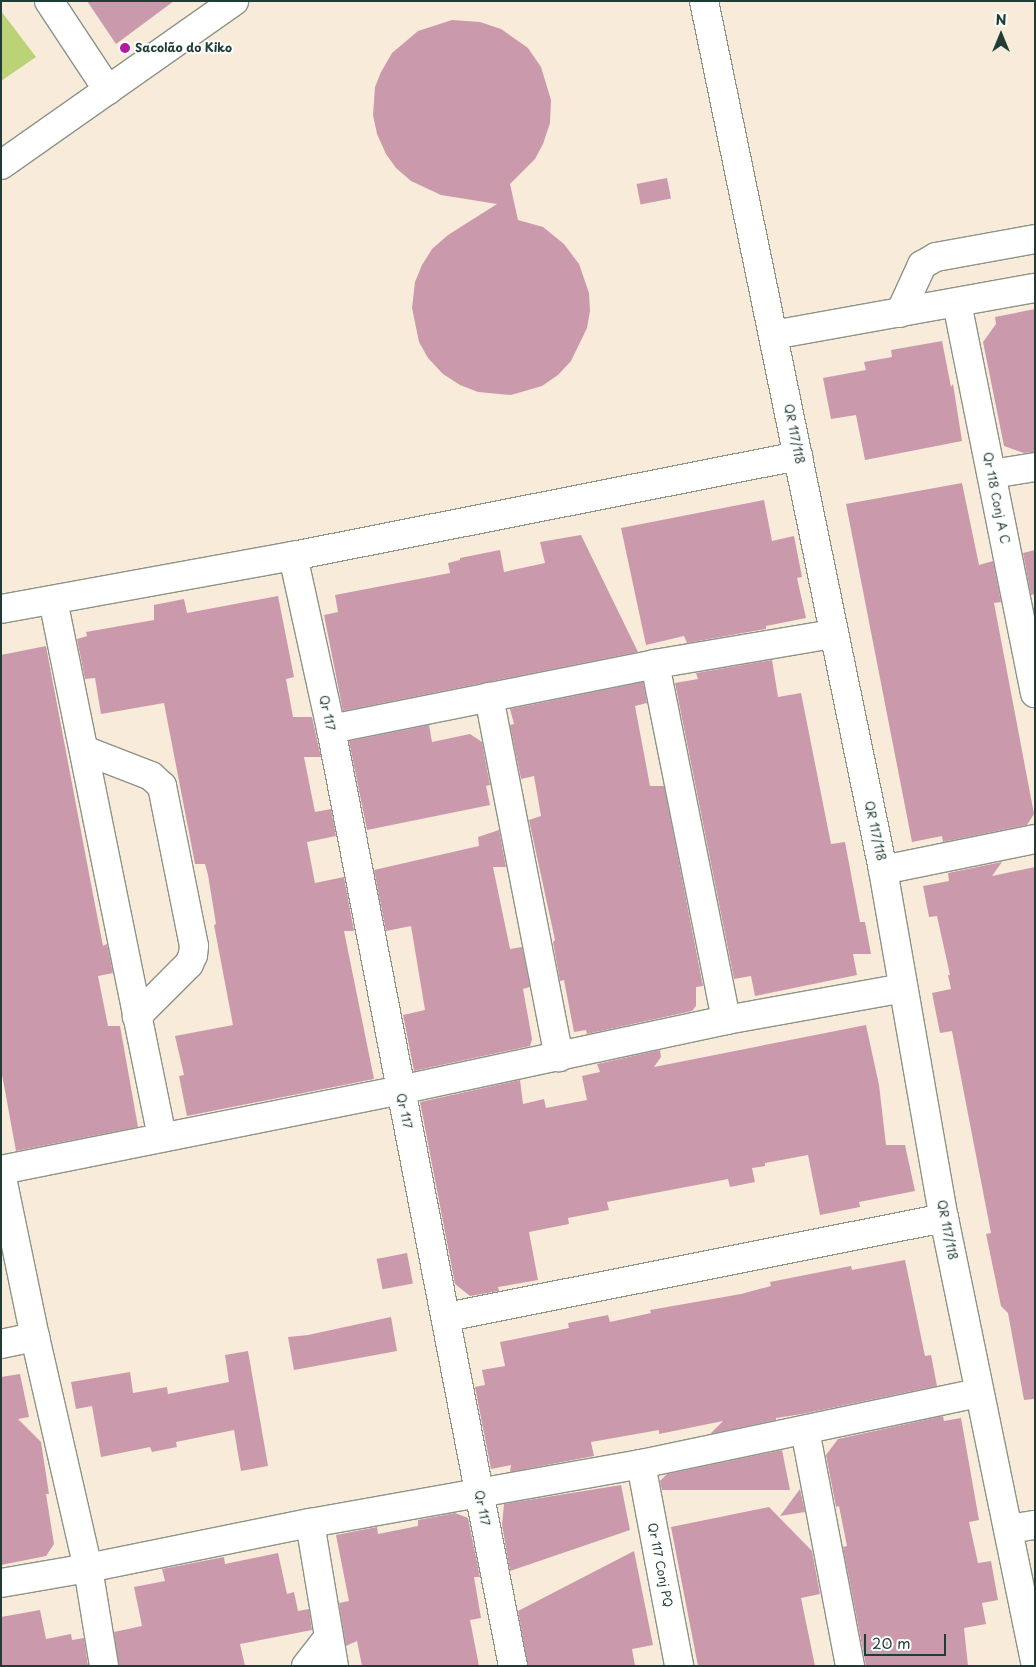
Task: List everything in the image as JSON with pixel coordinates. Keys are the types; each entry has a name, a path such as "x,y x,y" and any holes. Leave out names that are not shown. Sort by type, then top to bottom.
{"street":[{"path":"49,1 108,90"},
{"path":"1,165 234,1"},
{"name":"QR 117/118","path":"704,1 883,870 944,1218 979,1393 1022,1527 1035,1663"},
{"path":"900,314 922,265 936,257 1035,239"},
{"path":"773,335 957,304 1035,288"},
{"name":"Qr 118 Conj A C","path":"957,304 1035,693"},
{"path":"1,610 293,556 798,456"},
{"path":"992,474 1035,467"},
{"name":"Qr 117","path":"293,556 331,730 400,1090 447,1318 513,1666"},
{"path":"53,600 162,1137"},
{"path":"331,730 655,664 833,634"},
{"path":"655,664 726,1020"},
{"path":"489,697 559,1056"},
{"path":"84,750 151,776 162,786 194,946 189,964 137,1016"},
{"path":"883,870 1035,839"},
{"path":"104,1666 88,1568 35,1337 1,1172 162,1137 400,1090 726,1020 903,988"},
{"path":"447,1318 944,1218"},
{"path":"1,1344 35,1337"},
{"path":"1,1584 310,1523 640,1464 979,1393"},
{"path":"805,1430 850,1666"},
{"name":"Qr 117 Conj PQ","path":"640,1464 679,1666"},
{"path":"310,1523 334,1666"},
{"path":"306,1666 329,1637"}],"green space":[{"path":"1,11 36,57 1,81"}],"building":[{"path":"87,1 174,1 116,44"},
{"path":"452,20 480,22 501,29 528,48 541,67 551,100 550,123 543,144 535,159 510,184 518,220 543,227 564,244 579,264 589,293 590,311 587,328 571,361 558,375 542,386 511,395 478,392 460,385 443,374 428,358 419,342 412,308 415,282 422,265 432,249 448,235 497,204 441,195 411,181 396,168 386,154 377,134 373,115 375,87 392,53 418,31"},
{"path":"667,178 671,199 641,205 637,184"},
{"path":"1035,309 1035,452 1024,453 1004,446 983,342 996,324 995,317"},
{"path":"942,341 951,387 953,384 962,441 865,460 856,415 831,419 823,378 866,370 864,362 892,357 891,350"},
{"path":"962,483 979,565 993,561 1001,602 994,603 1034,814 1027,825 943,842 942,836 912,842 846,504"},
{"path":"764,500 772,541 794,536 802,577 797,578 806,618 766,626 766,629 687,643 684,636 646,645 621,528"},
{"path":"581,535 638,652 343,711 324,615 338,612 335,595 450,573 448,563 460,560 460,558 500,550 504,572 545,563 540,542"},
{"path":"1035,550 1035,594 1031,595 1023,553"},
{"path":"278,596 294,677 286,679 293,717 312,717 321,757 304,757 315,812 331,809 336,836 307,842 315,883 344,877 354,931 344,931 374,1079 187,1116 179,1076 184,1075 175,1036 233,1025 214,925 216,924 208,875 205,864 195,864 164,703 101,714 95,678 85,679 77,639 87,636 86,632 154,620 154,605 184,599 187,613"},
{"path":"46,646 103,946 107,944 113,973 98,976 108,1026 120,1026 138,1127 16,1151 1,1069 1,655"},
{"path":"772,660 778,697 801,693 831,844 845,842 860,922 865,922 871,954 853,954 857,975 755,996 751,976 734,979 675,683 698,679 696,673"},
{"path":"643,682 647,703 635,706 650,786 664,786 703,986 696,987 696,1006 692,1011 587,1034 586,1030 574,1032 564,980 560,981 553,942 555,940 529,820 541,816 534,776 521,779 510,725 514,724 510,709"},
{"path":"429,725 432,742 470,734 482,742 490,785 486,786 490,805 367,830 349,741"},
{"path":"499,830 506,867 493,867 510,949 522,947 530,987 523,989 532,1039 530,1046 414,1071 403,1015 425,1010 411,926 386,931 374,870 479,846 478,837"},
{"path":"1002,862 992,876 1035,867 1035,1399 1024,1400 1008,1313 1001,1306 986,1234 991,1233 952,1031 940,1033 932,993 951,989 948,975 950,975 937,916 929,917 923,886 949,881 948,873"},
{"path":"866,1025 879,1085 886,1145 905,1145 915,1191 859,1202 860,1207 820,1215 808,1155 765,1163 765,1166 752,1168 755,1182 730,1187 728,1179 607,1202 609,1210 568,1218 569,1224 529,1232 538,1280 498,1287 499,1291 470,1296 455,1284 420,1102 520,1080 523,1104 544,1099 546,1108 587,1100 582,1076 600,1072 597,1064 660,1050 661,1057 654,1067"},
{"path":"407,1253 413,1283 382,1289 377,1259"},
{"path":"905,1260 925,1356 931,1355 937,1386 776,1418 776,1420 710,1434 723,1421 659,1434 659,1430 591,1442 594,1456 510,1472 511,1465 491,1469 475,1387 485,1385 482,1370 505,1366 500,1342 569,1328 568,1323 608,1315 610,1322 651,1313 650,1310 741,1294 771,1286 770,1282 851,1266 852,1270"},
{"path":"391,1317 397,1351 294,1370 288,1337 308,1335"},
{"path":"248,1351 268,1466 241,1471 234,1430 176,1442 177,1447 152,1452 150,1447 101,1457 92,1406 76,1409 71,1382 130,1372 133,1393 167,1387 168,1394 229,1382 225,1355"},
{"path":"20,1374 29,1417 18,1419 41,1442 49,1494 46,1494 54,1544 46,1556 1,1565 1,1377"},
{"path":"943,1416 944,1421 961,1418 979,1520 969,1522 978,1563 991,1561 998,1600 982,1603 986,1624 964,1628 968,1666 866,1666 843,1547 847,1546 839,1506 836,1507 826,1455 838,1439"},
{"path":"782,1450 790,1490 662,1490 660,1481 667,1474"},
{"path":"621,1485 630,1530 510,1571 502,1525 504,1504"},
{"path":"800,1489 805,1512 780,1516"},
{"path":"769,1507 812,1551 820,1594 801,1598 815,1666 698,1666 671,1527"},
{"path":"455,1513 468,1518 480,1577 474,1577 481,1618 470,1620 479,1666 362,1666 357,1641 346,1646 339,1603 349,1601 336,1535 377,1527 378,1534 418,1526 418,1520"},
{"path":"634,1551 653,1645 632,1649 635,1666 528,1666 518,1611"},
{"path":"278,1553 287,1594 294,1592 298,1611 309,1609 312,1630 240,1644 245,1666 119,1666 114,1632 142,1626 134,1587 165,1581 162,1569 224,1557 225,1564"},
{"path":"40,1610 46,1639 71,1634 72,1640 84,1638 88,1666 1,1666 1,1617"}],"place":[{"name":"Sacolão do Kiko","path":"125,48"}]}
